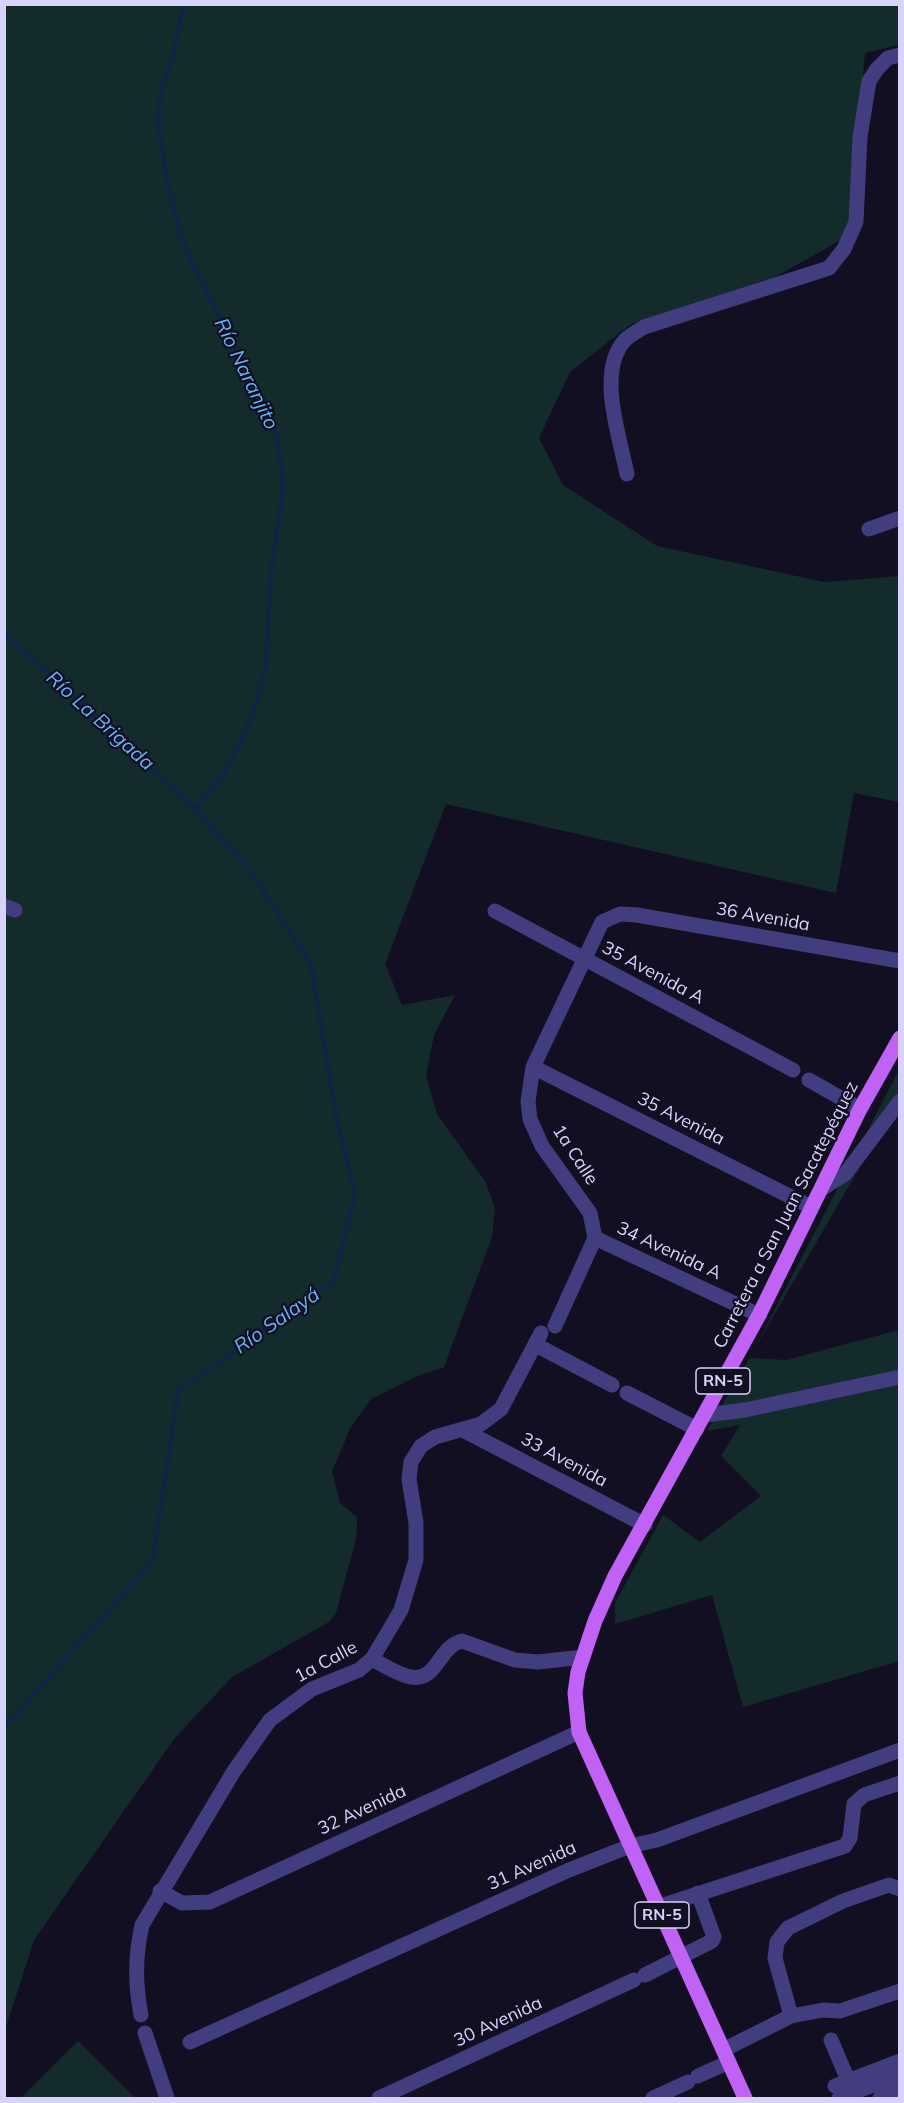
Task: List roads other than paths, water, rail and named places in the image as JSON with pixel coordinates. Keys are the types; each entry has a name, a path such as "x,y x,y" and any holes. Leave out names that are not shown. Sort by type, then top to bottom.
{"main road":[{"name":"Carretera a San Juan Sacatepéquez","path":"745,2098 579,1732 575,1693 583,1657 615,1576 759,1315 860,1109 900,1038"}],"street":[{"path":"627,474 609,380 614,360 625,340 644,327 829,268 844,249 856,222 860,137 869,81 888,58 900,55"},
{"path":"869,529 900,518"},
{"name":"35 Avenida A","path":"495,911 793,1070"},
{"name":"1a Calle","path":"141,2015 135,1984 136,1950 142,1925 160,1891 234,1771 270,1720 312,1689 359,1670 372,1659 401,1610 416,1560 417,1523 409,1479 411,1462 421,1446 435,1437 465,1431 481,1424 501,1409 544,1335 595,1238 590,1213 542,1146 530,1119 528,1101 533,1067 602,922 620,914"},
{"name":"36 Avenida","path":"620,914 900,961"},
{"name":"35 Avenida","path":"533,1067 812,1208"},
{"path":"809,1080 860,1109"},
{"path":"823,1188 844,1174 900,1101"},
{"name":"34 Avenida A","path":"595,1238 759,1315"},
{"path":"544,1335 612,1385"},
{"path":"705,1415 745,1410 900,1377"},
{"path":"627,1393 697,1430"},
{"name":"33 Avenida","path":"465,1431 645,1525"},
{"path":"372,1659 415,1678 428,1674 446,1649 462,1641 516,1660 538,1662 583,1657"},
{"name":"32 Avenida","path":"160,1891 182,1903 210,1902 579,1732"},
{"name":"31 Avenida","path":"190,2042 570,1870 630,1846 657,1840 900,1750"},
{"path":"658,1907 845,1846 850,1838 854,1804 864,1795 900,1783"},
{"path":"791,2016 775,1958 777,1942 788,1928 880,1888 889,1885 900,1888"},
{"name":"30 Avenida","path":"379,2098 681,1958 714,1937 698,1893"},
{"path":"653,2098 693,2079 791,2016 823,2010 840,2011 900,1991"},
{"path":"145,2033 167,2098"},
{"path":"831,2040 841,2088"},
{"path":"841,2088 900,2061"},
{"path":"841,2088 900,2074"},
{"path":"880,2098 900,2091"}],"waterway":[{"name":"Río Naranjito","path":"184,4 173,56 161,89 158,122 167,180 180,233 192,263 262,398 277,436 283,489 271,572 266,662 257,702 239,746 223,774 196,809"},
{"name":"Río Salayá","path":"4,633 196,809 253,875 311,965 337,1121 355,1194 334,1281 178,1391 153,1560 4,1728"}],"water label":[{"name":"Río La Brigada","path":"100,721"}]}
